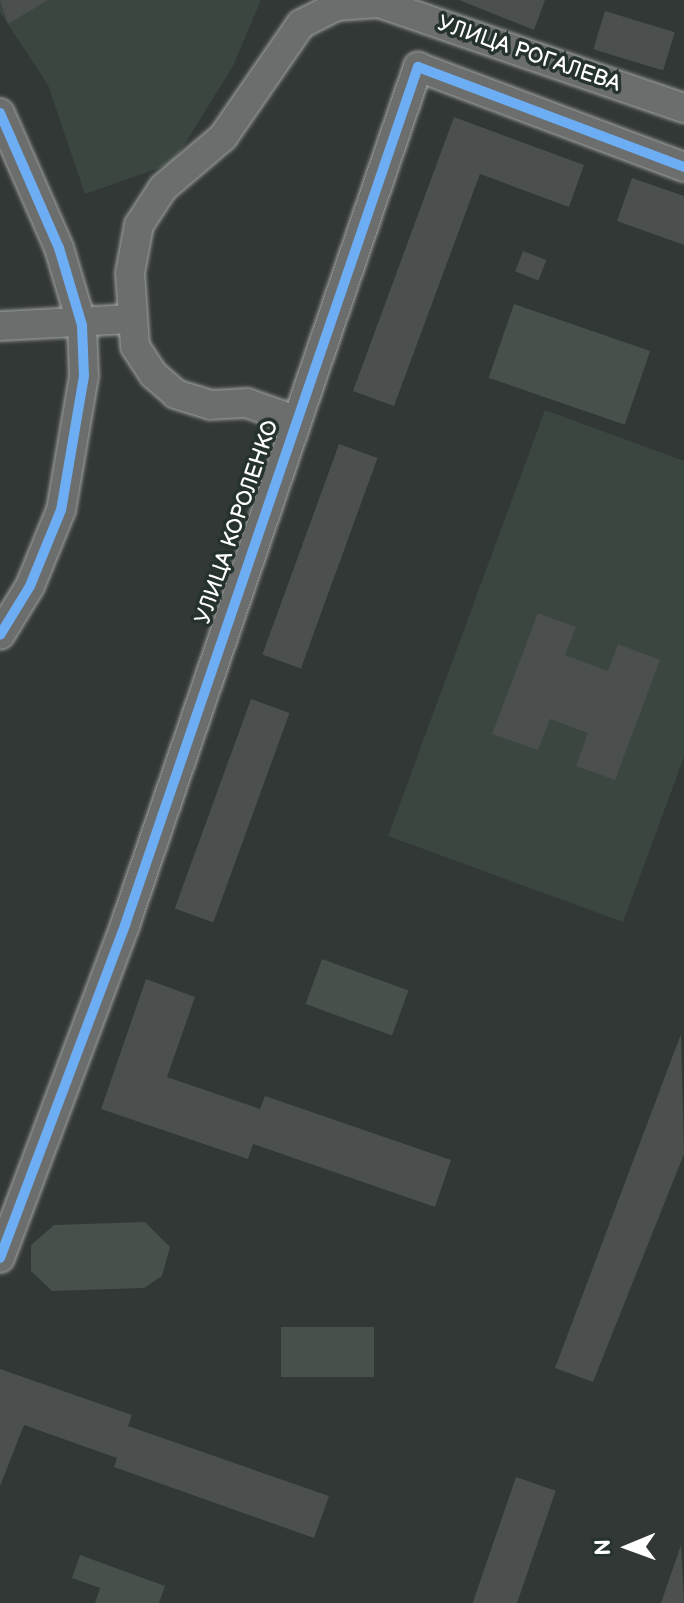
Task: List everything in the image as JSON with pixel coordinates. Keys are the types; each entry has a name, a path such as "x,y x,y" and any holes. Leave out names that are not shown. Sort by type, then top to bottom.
{"street":[{"name":"УЛИЦА РОГАЛЕВА","path":"130,319 139,225 163,188 223,137 301,24 337,6 379,3 684,108"},
{"name":"УЛИЦА КОРОЛЕНКО","path":"0,1258 125,925 418,67 684,167"},
{"path":"0,113 59,248 82,325 77,441 61,510 30,586 0,635"},
{"path":"0,326 82,325 130,319 135,346 176,394 211,405 247,403 295,420"}],"shaded area":[{"path":"0,0 261,0 233,66 173,163 85,194 48,85 0,12"},
{"path":"514,304 650,351 625,425 489,378"},
{"path":"545,410 684,461 684,757 623,922 388,836"},
{"path":"322,959 408,990 392,1036 306,1004"},
{"path":"145,1222 170,1247 162,1276 144,1288 52,1291 31,1271 31,1245 54,1225"},
{"path":"281,1327 374,1327 374,1377 281,1377"},
{"path":"80,1555 165,1586 159,1603 95,1603 100,1588 72,1578"}],"building":[{"path":"0,0 48,0 8,24"},
{"path":"459,0 545,0 534,30"},
{"path":"605,11 675,32 663,71 593,49"},
{"path":"454,117 584,165 569,207 480,174 394,406 353,391"},
{"path":"632,178 684,196 684,245 617,221"},
{"path":"523,251 546,260 538,280 515,272"},
{"path":"339,444 378,458 301,669 262,654"},
{"path":"538,613 576,627 565,655 608,671 618,644 660,660 615,780 576,766 588,733 550,719 538,750 492,734"},
{"path":"251,699 290,713 213,923 175,909"},
{"path":"146,979 195,997 167,1077 260,1109 265,1096 451,1160 435,1207 253,1144 248,1159 101,1109"},
{"path":"681,1034 684,1154 593,1382 555,1368"},
{"path":"0,1369 132,1415 128,1426 329,1496 314,1538 114,1467 117,1458 24,1425 0,1486"},
{"path":"516,1477 556,1491 517,1603 473,1603"},
{"path":"681,1545 684,1603 661,1603"}],"cycle path":[{"path":"0,1258 125,925 418,67 684,167"},
{"path":"0,113 59,248 82,325 84,376 61,510 30,586 0,635"}]}
